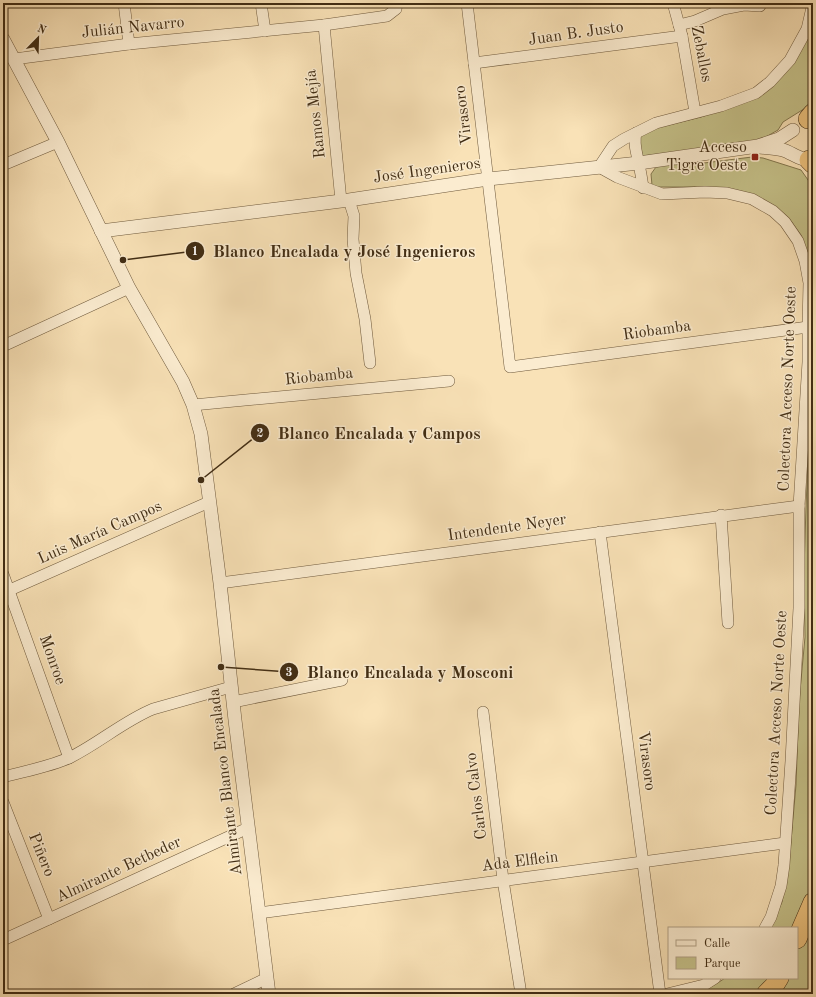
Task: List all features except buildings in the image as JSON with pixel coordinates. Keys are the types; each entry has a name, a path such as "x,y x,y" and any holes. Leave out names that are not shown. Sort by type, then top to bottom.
{"highway":[{"path":"798,936 813,902"},
{"path":"766,994 778,979"}],"street":[{"path":"124,3 129,44"},
{"path":"261,3 264,31"},
{"name":"Virasoro","path":"467,3 510,367"},
{"name":"Zeballos","path":"673,3 682,36 695,112"},
{"path":"599,167 613,146 656,123 720,106 756,93 770,82 790,60 807,29 813,3"},
{"path":"679,25 695,22 723,9 744,5 760,6"},
{"name":"Julián Navarro","path":"14,59 129,44 324,25 387,16 397,6"},
{"name":"Ramos Mejía","path":"324,25 345,200 352,208 354,216 352,239 365,319 370,363"},
{"name":"Juan B. Justo","path":"474,63 682,36"},
{"name":"Almirante Blanco Encalada","path":"3,39 58,142 129,288 183,382 193,406 201,434 269,994"},
{"path":"807,121 790,138 790,146 808,159"},
{"name":"José Ingenieros","path":"101,231 345,200 488,179 639,163 758,146 780,139 807,121"},
{"path":"636,133 634,140 635,148 643,188"},
{"path":"3,165 58,142"},
{"name":"José Ingenieros","path":"758,146 782,149 808,159"},
{"name":"Colectora Acceso Norte Oeste","path":"599,167 617,177 662,194 705,192 727,193 752,199 773,211 785,222 798,241 805,261 809,283 808,362 799,506 799,608 791,761 782,886 771,917 766,927"},
{"path":"3,346 129,288"},
{"name":"Riobamba","path":"510,367 808,327"},
{"name":"Riobamba","path":"193,406 449,381"},
{"name":"Luis María Campos","path":"6,591 209,502"},
{"name":"Intendente Neyer","path":"220,583 721,515 799,506"},
{"path":"721,515 728,623"},
{"name":"Virasoro","path":"600,532 660,994"},
{"name":"Monroe","path":"3,574 6,591 69,758"},
{"path":"233,702 342,680"},
{"path":"3,777 69,758 88,748 142,714 153,709 231,687"},
{"name":"Carlos Calvo","path":"483,712 503,880 521,994"},
{"name":"Piñero","path":"3,802 49,919"},
{"name":"Almirante Betbeder","path":"3,940 248,828"},
{"name":"Ada Elflein","path":"259,913 785,843"},
{"path":"234,994 267,978"},
{"path":"667,994 704,985 714,979"}],"green space":[{"path":"813,18 813,96 807,107 783,122 778,130 757,142 643,156 637,140 642,133 701,117 759,97"},
{"path":"752,157 763,158 801,170 813,187 813,279 809,257 801,235 788,217 771,204 695,187 658,187 652,185 651,174 656,167"},
{"path":"813,340 813,880 808,901 797,927 770,927 782,902 789,863 796,785 799,702 805,637 804,570"},
{"path":"813,909 813,994 778,994 786,979 798,979 798,947"},
{"path":"723,979 770,979 754,994 691,994 709,988"}],"waterway":[{"path":"811,59 813,55"}],"place":[{"name":"Acceso Tigre Oeste","path":"755,157"},
{"name":"Blanco Encalada y José Ingenieros","path":"123,260"},
{"name":"Blanco Encalada y Campos","path":"201,480"},
{"name":"Blanco Encalada y Mosconi","path":"221,667"}]}
